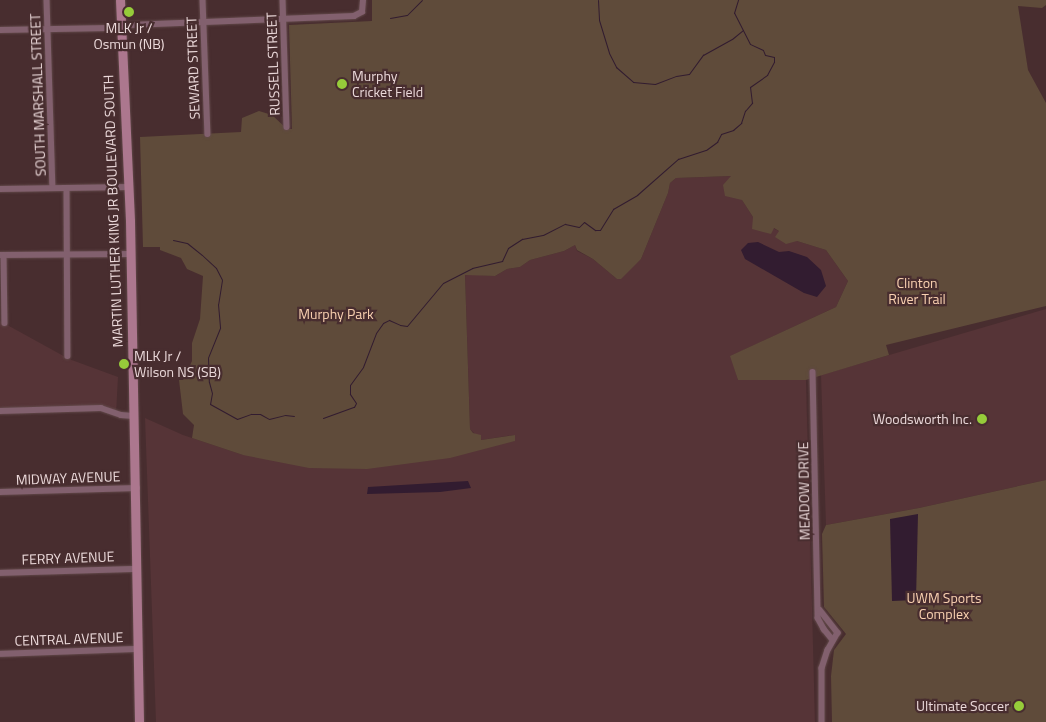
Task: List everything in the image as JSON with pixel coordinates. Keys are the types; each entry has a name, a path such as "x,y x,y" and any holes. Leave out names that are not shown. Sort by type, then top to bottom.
{"main road":[{"name":"MARTIN LUTHER KING JR BOULEVARD SOUTH","path":"120,0 131,254 140,722"}],"street":[{"name":"SOUTH MARSHALL STREET","path":"47,0 53,188"},
{"name":"SEWARD STREET","path":"203,0 208,134"},
{"name":"RUSSELL STREET","path":"283,0 287,127"},
{"path":"0,30 359,15 363,10 362,0"},
{"path":"0,190 129,187"},
{"path":"67,188 68,356"},
{"path":"5,323 2,255 131,254"},
{"name":"MEADOW DRIVE","path":"813,372 820,610 818,616 820,624 833,640"},
{"path":"0,411 101,408 121,415 133,416"},
{"name":"MIDWAY AVENUE","path":"0,492 136,488"},
{"name":"FERRY AVENUE","path":"0,573 138,568"},
{"path":"820,610 838,633 833,640 822,668 822,722"},
{"name":"CENTRAL AVENUE","path":"0,654 139,649"}],"shaded area":[{"path":"732,176 742,200 753,217 797,241 826,250 848,281 836,307 731,356 738,380 806,380 815,722 156,722 145,418 183,435 243,455 515,441 514,435 481,440 470,429 465,274 495,276 507,269 520,267 530,260 564,251 575,245 577,251 593,259 617,279 641,259 668,193 670,183 676,178"},
{"path":"758,242 779,252 789,251 807,257 821,270 826,286 817,297 804,293 745,259 741,250 748,243"},
{"path":"1046,309 1046,480 919,508 826,525 821,375"},
{"path":"0,321 69,359 118,377 116,414 106,410 0,412"},
{"path":"468,481 471,488 440,492 367,494 368,487"},
{"path":"918,514 916,600 892,601 890,519"}],"green space":[{"path":"372,0 1046,0 1046,5 1042,8 1018,6 1028,70 1046,103 1046,306 886,345 889,355 806,380 738,380 730,356 836,307 848,281 826,250 797,241 786,244 775,237 779,231 774,228 771,234 752,229 753,217 742,200 725,196 723,185 731,176 676,178 670,183 668,193 641,259 621,279 617,279 593,259 577,250 575,245 564,251 530,260 520,267 507,269 495,276 465,275 470,429 473,433 481,435 481,440 515,435 515,441 450,458 367,469 309,468 243,455 192,438 194,425 183,414 179,380 183,380 192,361 192,343 200,319 203,276 187,269 181,258 160,250 160,247 143,247 140,137 241,132 242,118 259,111 272,115 287,129 292,129 289,25 372,21"},
{"name":"UWM Sports Complex","path":"1046,480 1046,722 832,722 831,676 834,650 846,634 824,607 822,534 826,525 919,508"}],"waterway":[{"path":"390,18 407,15 422,0"},
{"path":"598,0 599,20 609,53 616,67 633,82 655,84 676,76 689,74 703,55 732,39 743,30"},
{"path":"323,418 354,407 356,403 350,394 350,385 363,367 376,333 383,323 389,320 407,326 443,283 472,268 502,261 508,248 522,239 543,235 565,224 579,227 584,222 595,230 600,230 613,209 637,195 678,159 706,150 717,142 721,134 733,130 741,123 745,111 752,103 750,87 767,75 774,62 774,57 765,55 763,50 750,44 734,13 738,0"},
{"path":"173,240 187,243 202,255 216,268 222,280 218,304 220,328 208,358 209,382 212,393 210,404 237,419 251,414 260,414 269,419 285,415 294,416"}],"place":[{"name":"MLK Jr / Osmun (NB)","path":"129,12"},
{"name":"Murphy Cricket Field","path":"342,84"},
{"name":"MLK Jr / Wilson NS (SB)","path":"124,364"},
{"name":"Woodsworth Inc.","path":"982,419"},
{"name":"Ultimate Soccer","path":"1019,706"}],"park label":[{"name":"Clinton River Trail","path":"917,292"},
{"name":"Murphy Park","path":"336,314"}]}
